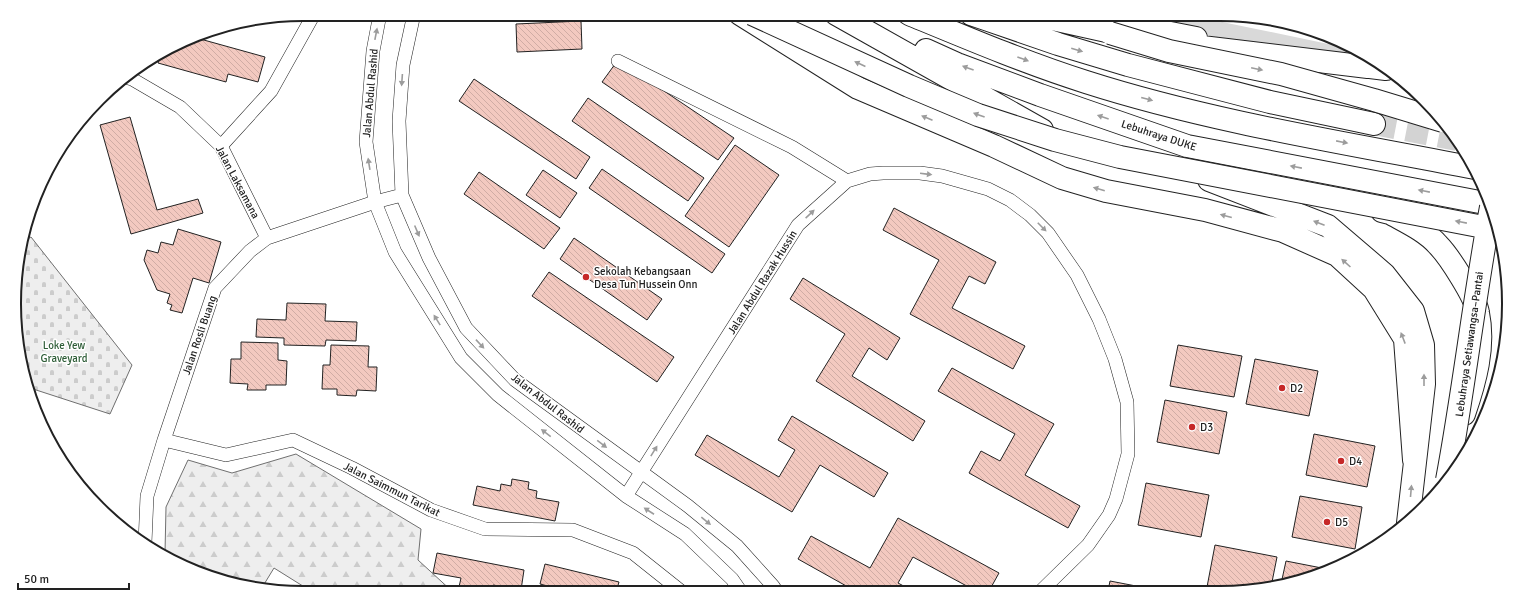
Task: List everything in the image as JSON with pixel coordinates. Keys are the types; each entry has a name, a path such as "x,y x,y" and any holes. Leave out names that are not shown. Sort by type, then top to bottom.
{"highway":[{"path":"751,21 858,88 994,146 1062,178 1106,191 1204,210 1283,231 1337,255 1374,289 1405,339 1414,460"},
{"path":"767,21 909,86 978,115 1055,140 1120,156 1492,229"},
{"path":"848,21 1042,131 1204,178 1328,226 1384,274 1413,311 1424,345 1424,384 1409,513"},
{"name":"Lebuhraya DUKE","path":"860,21 957,64 1187,146 1483,203"},
{"path":"925,21 974,41 1086,82 1172,106 1265,127 1466,166"},
{"path":"992,21 1058,44 1210,86 1270,102 1374,124"},
{"path":"1059,21 1110,33 1169,51 1281,74 1433,118"},
{"path":"1108,21 1133,27 1374,67"},
{"path":"1110,33 1171,43 1374,68"},
{"path":"1210,86 1273,91 1372,111 1422,107"},
{"path":"1204,178 1390,213 1438,244 1460,274 1478,312 1480,349 1474,384 1445,473"},
{"name":"Lebuhraya Setiawangsa–Pantai","path":"1448,469 1459,413 1477,283 1489,219"}],"street":[{"path":"222,146 271,91 310,21"},
{"name":"Jalan Abdul Rashid","path":"379,21 373,51 366,142 375,202 395,252 461,358 498,395 626,496 685,534 732,579 737,586"},
{"name":"Jalan Abdul Rashid","path":"412,21 403,65 400,113 402,195 429,258 466,328 515,380 688,506 737,546 773,586"},
{"path":"618,61 792,147 847,181"},
{"name":"Jalan Laksamana","path":"132,79 180,107 222,146 267,238"},
{"name":"Jalan Abdul Razak Hussin","path":"626,496 798,226 847,181 870,174 914,173 942,176 988,189 1010,200 1030,215 1048,233 1077,275 1089,297 1115,359 1126,402 1128,454 1116,499 1100,531 1088,545 1046,586"},
{"name":"Jalan Rosli Buang","path":"145,537 147,496 214,288 250,251 267,238 375,202 402,195"},
{"name":"Jalan Saimmun Tarikat","path":"164,440 226,455 293,440 352,468 431,510 484,529 573,530 580,532 633,554 674,586"}],"green space":[{"name":"Loke Yew Graveyard","path":"31,237 132,365 110,414 35,390 26,359 23,340 21,304 23,267 29,238"},
{"path":"296,454 421,529 418,560 446,586 303,586 274,568 264,584 248,581 213,571 165,550 166,507 188,460 232,473"}],"building":[{"path":"581,21 582,49 517,52 516,24"},
{"path":"203,40 265,57 258,82 228,74 226,82 158,63 162,59 179,50"},
{"path":"618,60 734,138 718,160 602,82"},
{"path":"474,79 590,157 576,179 459,101"},
{"path":"588,98 704,178 688,201 572,121"},
{"path":"130,117 157,210 198,199 203,213 131,234 100,125"},
{"path":"735,145 779,175 729,247 685,216"},
{"path":"602,169 725,254 712,273 589,188"},
{"path":"543,170 577,193 560,218 526,195"},
{"path":"479,172 560,228 544,249 464,194"},
{"path":"894,208 996,262 985,284 969,276 952,308 1025,346 1013,369 910,314 939,260 883,230"},
{"path":"178,229 221,242 209,283 193,278 182,313 170,310 172,305 167,303 170,294 157,290 144,260 147,250 158,253 161,242 173,245"},
{"path":"574,238 662,299 647,320 560,259"},
{"path":"549,272 674,357 657,382 532,296"},
{"path":"803,278 900,338 887,360 869,348 852,376 925,421 913,441 816,381 845,334 790,299"},
{"path":"287,303 326,304 325,321 357,322 356,341 326,340 325,346 284,345 284,338 256,337 257,319 286,320"},
{"path":"241,342 278,343 278,360 287,361 286,385 266,385 266,390 247,390 248,384 230,383 231,359 241,359"},
{"path":"331,345 369,346 368,367 377,367 376,391 357,390 356,396 337,395 337,389 322,389 323,365 330,365"},
{"path":"1178,345 1242,356 1234,397 1170,386"},
{"name":"D2","path":"1255,359 1318,371 1309,416 1246,404"},
{"path":"952,368 1054,424 1025,475 1080,506 1068,528 969,473 981,451 1000,461 1015,434 938,391"},
{"name":"D3","path":"1165,400 1227,412 1219,454 1157,442"},
{"path":"792,416 888,473 874,497 820,465 792,512 695,455 707,435 779,477 795,450 778,440"},
{"name":"D4","path":"1314,434 1375,446 1367,487 1306,475"},
{"path":"512,479 529,482 528,489 537,491 536,498 559,502 555,521 473,505 477,486 500,491 501,484 511,486"},
{"path":"1146,483 1209,495 1201,537 1138,525"},
{"name":"D5","path":"1300,496 1362,507 1355,549 1292,537"},
{"path":"898,518 999,573 992,586 967,586 913,557 898,583 904,586 846,586 798,559 811,536 870,568"},
{"path":"1215,545 1277,557 1272,581 1256,584 1207,586"},
{"path":"437,553 524,570 522,586 459,586 461,578 433,573"},
{"path":"1286,561 1319,567 1310,571 1282,579"},
{"path":"545,564 619,582 618,586 548,586 540,584"},
{"path":"1110,581 1136,586 1109,586"}],"waterway":[{"path":"1178,21 1328,52 1351,54"}],"tunnel":[{"path":"1374,124 1448,138"}],"place":[{"name":"Sekolah Kebangsaan Desa Tun Hussein Onn","path":"586,277"},
{"name":"D2","path":"1282,388"},
{"name":"D3","path":"1192,427"},
{"name":"D4","path":"1341,461"},
{"name":"D5","path":"1327,522"}]}
